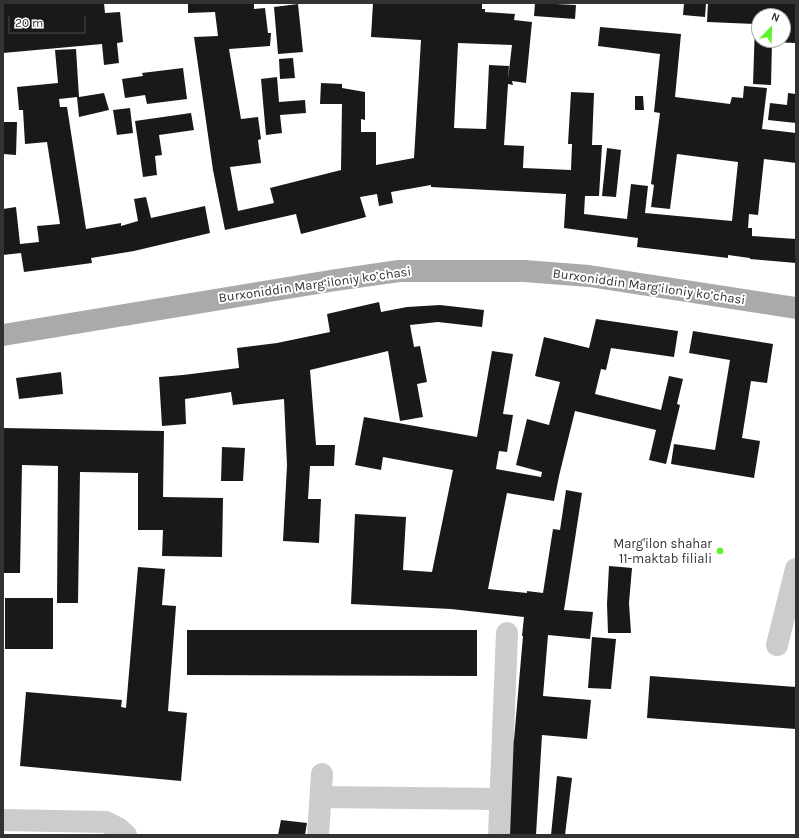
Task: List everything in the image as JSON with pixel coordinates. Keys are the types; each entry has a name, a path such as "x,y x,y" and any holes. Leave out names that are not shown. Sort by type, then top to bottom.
{"main road":[{"name":"Burxoniddin Marg’iloniy ko’chasi","path":"3,335 328,281 399,271 524,270 589,276 796,308"}],"street":[{"path":"777,645 796,570"},
{"path":"498,835 507,633"},
{"path":"318,835 322,774"},
{"path":"321,797 500,798"},
{"path":"3,820 106,822 121,833"}],"building":[{"path":"3,3 104,3 105,13 120,12 123,42 117,43 119,63 104,65 102,44 3,53"},
{"path":"188,3 254,3 254,9 265,8 268,33 271,33 270,46 229,49 241,119 258,117 261,139 258,140 261,163 230,167 238,211 274,203 270,188 341,170 342,104 320,104 321,83 342,84 342,88 365,92 365,120 361,119 361,132 376,132 376,165 414,158 421,40 371,37 373,3 482,3 482,9 485,9 485,12 515,14 514,20 532,22 526,83 512,81 513,85 508,84 504,145 524,146 523,168 571,170 572,144 568,144 571,92 594,93 592,145 602,145 599,196 585,196 584,214 627,219 631,184 648,186 645,213 732,221 738,162 677,154 670,209 651,207 654,185 651,184 660,113 654,112 660,54 598,46 600,27 681,34 675,97 730,104 732,97 743,98 744,86 767,88 762,129 796,133 796,163 764,159 758,215 749,214 748,228 752,228 752,236 796,239 796,263 750,259 728,255 728,258 637,247 638,238 564,228 566,194 431,187 431,185 391,192 393,203 379,206 377,194 360,197 366,217 301,234 296,214 225,230 213,170 194,37 218,36 215,12 188,13","holes":["458,43 512,45 508,79 509,66 489,65 486,129 454,128"]},
{"path":"535,3 576,5 575,19 534,16"},
{"path":"684,3 706,3 705,17 683,15"},
{"path":"708,3 796,3 796,43 791,43 791,8 751,8 751,24 707,22"},
{"path":"298,4 303,52 278,54 274,7"},
{"path":"754,48 772,48 771,85 753,84"},
{"path":"76,49 79,97 104,93 109,110 79,117 77,97 59,99 60,107 67,107 86,229 121,223 121,226 138,221 134,199 146,197 151,218 205,206 210,233 134,251 91,258 92,263 24,272 21,253 3,255 3,209 16,207 20,244 39,242 37,226 60,224 47,142 25,144 23,110 19,110 17,87 58,83 55,50"},
{"path":"293,58 295,78 280,79 279,59"},
{"path":"183,68 187,99 147,104 145,95 125,98 122,79 143,76 142,73"},
{"path":"277,77 279,102 305,100 306,113 280,115 282,133 266,135 261,79"},
{"path":"788,93 796,94 796,123 768,120 770,103 787,105"},
{"path":"635,96 643,96 644,110 635,110"},
{"path":"130,108 133,133 117,135 113,110"},
{"path":"191,113 194,130 159,135 162,155 155,156 157,175 143,177 135,121"},
{"path":"3,122 17,122 16,155 3,154"},
{"path":"607,148 621,150 616,197 602,196"},
{"path":"379,302 381,312 407,307 440,305 484,310 482,327 438,322 410,325 414,347 420,346 427,382 417,384 423,417 400,421 388,351 310,370 316,445 335,445 334,466 310,466 308,499 321,499 319,543 283,541 287,465 284,399 233,405 231,392 185,399 186,424 162,426 159,377 239,368 237,348 277,343 330,332 327,314"},
{"path":"596,319 678,331 674,357 611,348 606,370 601,369 595,394 661,410 669,376 683,379 677,404 680,405 666,464 649,460 656,430 575,411 554,501 507,493 488,589 543,593 553,529 560,530 566,490 582,493 564,610 593,612 590,639 548,635 543,696 591,700 587,739 542,735 536,835 505,835 509,740 514,740 524,617 451,609 351,604 355,514 406,517 403,570 432,572 453,470 383,457 381,470 355,465 364,417 477,437 492,351 513,354 503,414 513,415 507,452 499,451 496,469 541,477 542,472 516,465 527,419 549,425 560,382 535,376 544,337 589,348"},
{"path":"693,331 773,344 767,383 751,381 742,438 760,441 754,478 671,464 674,444 715,450 730,360 689,353"},
{"path":"61,372 63,394 19,399 16,378"},
{"path":"3,428 164,431 163,497 223,498 222,557 162,556 163,530 138,530 138,473 80,472 78,603 57,603 58,466 22,465 20,573 3,573"},
{"path":"222,447 245,448 243,481 221,481"},
{"path":"609,566 632,568 629,603 631,633 608,633 607,604"},
{"path":"138,567 165,569 162,605 176,606 168,711 187,713 181,781 20,766 26,692 122,700 121,707 126,708"},
{"path":"5,598 53,598 53,649 5,649"},
{"path":"187,630 477,630 477,676 187,675"},
{"path":"592,637 616,639 611,689 588,688"},
{"path":"650,676 796,687 796,729 647,718"},
{"path":"557,776 572,778 565,835 551,835"},
{"path":"281,820 307,823 305,835 278,835"}],"place":[{"name":"Marg'ilon shahar 11-maktab filiali","path":"720,551"}]}
